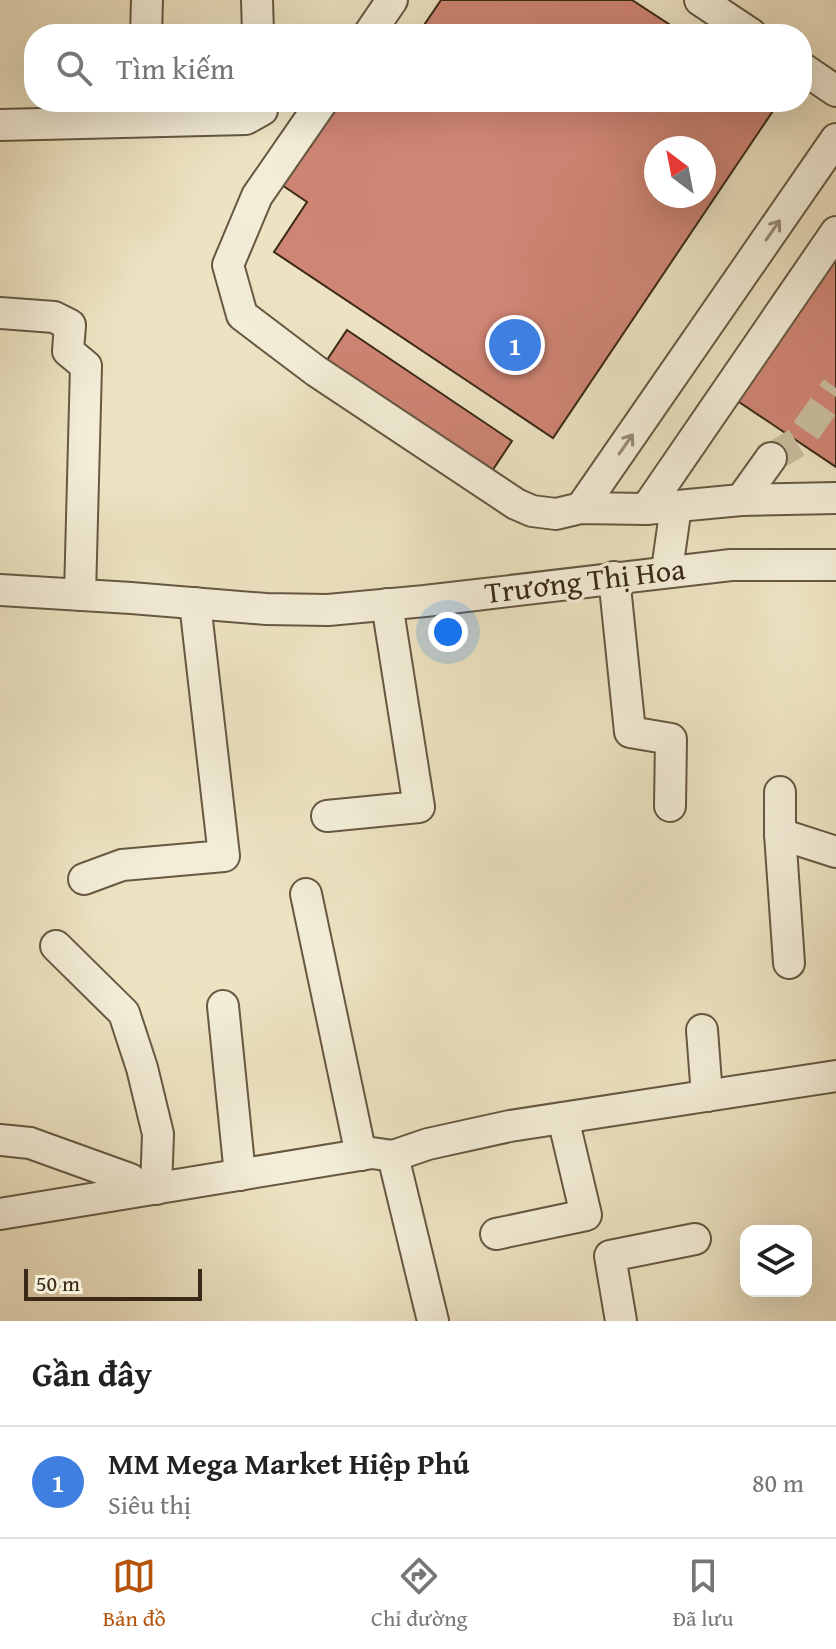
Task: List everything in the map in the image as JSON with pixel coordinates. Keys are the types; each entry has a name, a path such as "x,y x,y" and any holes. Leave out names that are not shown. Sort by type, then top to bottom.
{"street":[{"path":"146,24 147,0"},
{"path":"257,0 258,24"},
{"path":"376,24 392,0"},
{"path":"700,0 736,24"},
{"path":"812,75 836,91"},
{"path":"0,125 145,112 246,119 258,112"},
{"path":"315,112 257,196 228,265 242,315 316,371 516,504 532,511 556,514 581,508 646,509 741,500 836,498"},
{"path":"581,508 836,139"},
{"path":"646,509 836,232"},
{"path":"0,313 54,317 70,325 68,351 86,366 80,595"},
{"path":"741,500 771,458"},
{"path":"667,570 676,506"},
{"name":"Trương Thị Hoa","path":"0,590 266,609 328,610 667,570 731,565 836,565"},
{"path":"614,577 630,732 671,739 670,806"},
{"path":"84,879 122,865 224,856 195,603"},
{"path":"327,816 419,807 387,604"},
{"path":"780,792 789,963"},
{"path":"780,834 836,852"},
{"path":"306,894 361,1155"},
{"path":"56,946 124,1013 142,1068 158,1134 150,1190"},
{"path":"223,1006 240,1175"},
{"path":"702,1030 707,1096"},
{"path":"0,1214 372,1153 393,1156 428,1144 563,1118 836,1076"},
{"path":"496,1234 586,1215 563,1118"},
{"path":"0,1140 30,1143 130,1179 150,1190"},
{"path":"393,1156 433,1321"},
{"path":"621,1321 610,1256 695,1239"}],"building":[{"path":"441,0 632,0 669,24 425,24"},
{"path":"322,112 772,112 716,196 716,136 644,136 644,208 708,208 553,438 274,252 307,202 276,181"},
{"path":"836,251 836,467 736,400"},
{"path":"347,330 512,441 488,477 323,366"}],"tunnel":[{"path":"771,458 798,442 836,388"}],"place":[{"name":"MM Mega Market Hiệp Phú","path":"515,345"}]}
